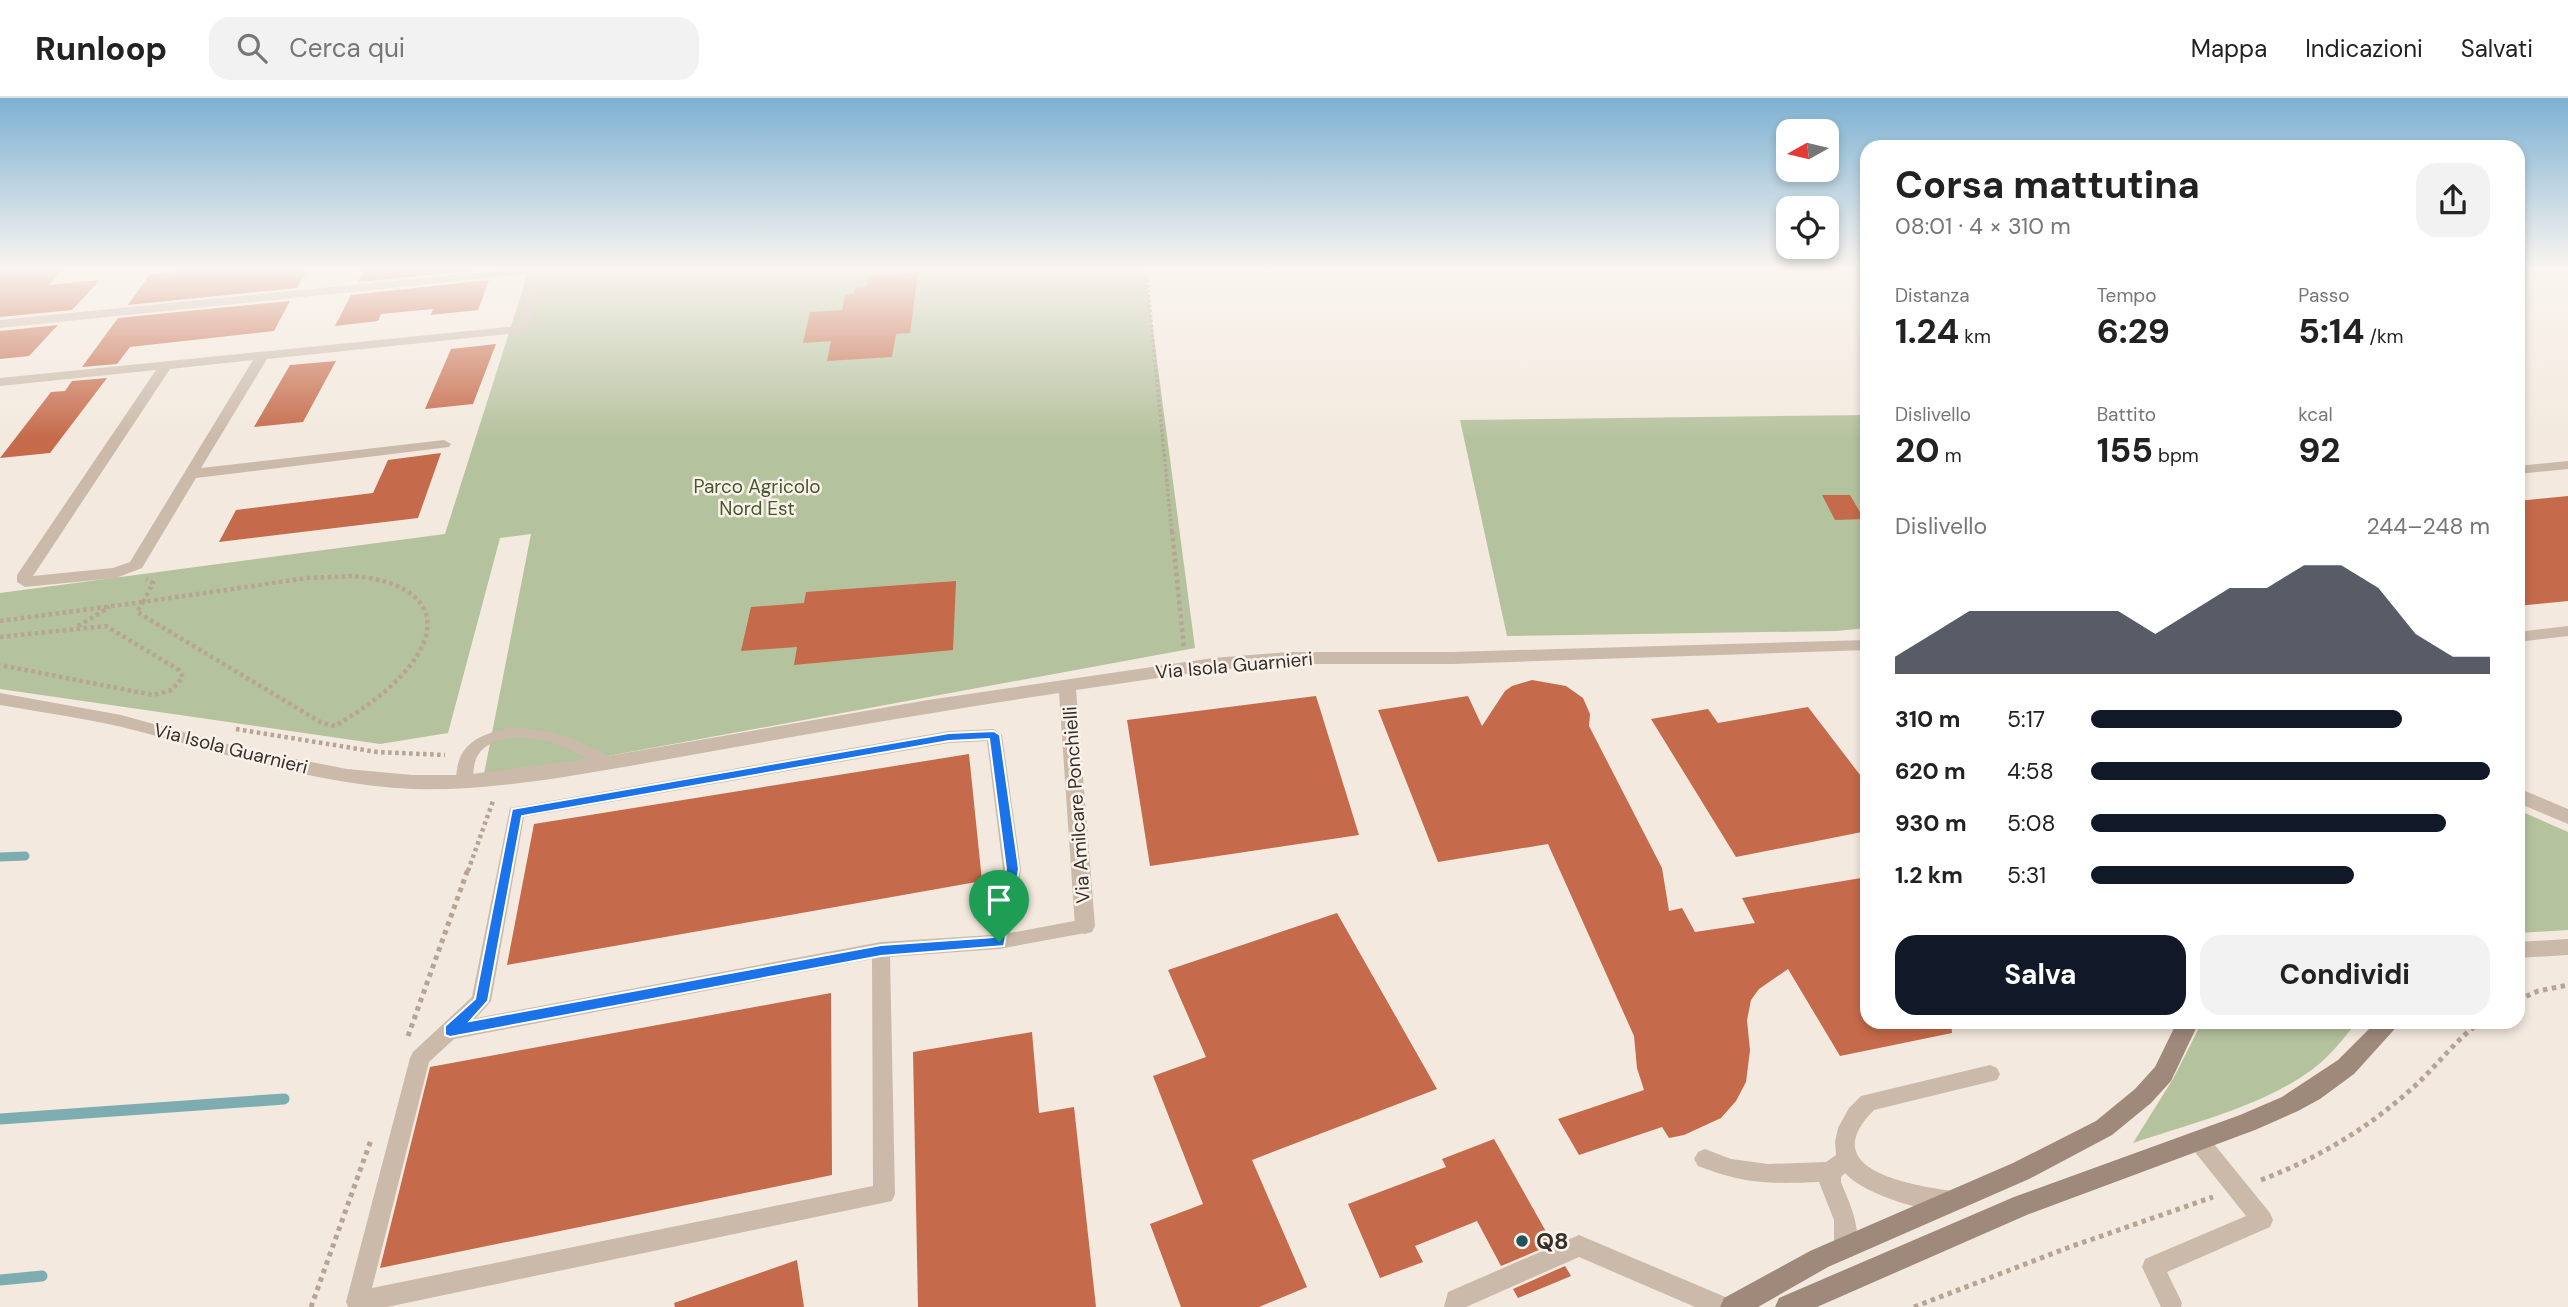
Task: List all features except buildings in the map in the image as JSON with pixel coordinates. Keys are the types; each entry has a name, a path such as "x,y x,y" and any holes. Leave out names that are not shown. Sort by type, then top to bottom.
{"main road":[{"path":"1733,1307 1819,1259 2053,1156 2116,1119 2143,1096 2162,1074 2184,1029"},
{"path":"1788,1307 2024,1205 2247,1123 2312,1092 2346,1067 2383,1029"}],"street":[{"path":"0,382 522,329 523,326"},
{"path":"167,364 25,575 25,582 116,573 131,569 139,561 263,354"},
{"path":"190,474 443,444"},
{"path":"2525,469 2568,465"},
{"path":"2525,636 2568,631"},
{"name":"Via Isola Guarnieri","path":"0,699 121,721 245,755 347,776 405,782 464,782 608,762 1186,667 1289,658 1452,658 1860,645"},
{"name":"Via Amilcare Ponchielli","path":"1067,685 1085,926"},
{"path":"2525,798 2568,817"},
{"path":"2525,950 2568,947"}],"lane":[{"path":"464,782 464,763 472,750 483,741 503,734 536,734 562,740 608,762"},
{"path":"881,950 884,1194 357,1302 421,1058 481,1001 516,813 949,737 994,735 1012,869 999,942"},
{"path":"450,1031 881,950 999,942 1085,926"},
{"path":"1845,1248 1844,1220 1830,1182 1839,1165 1844,1133 1856,1113 1868,1102 1990,1074"},
{"path":"2171,1303 2153,1267 2262,1220 2198,1140"},
{"path":"1705,1159 1723,1167 1755,1174 1839,1165 1882,1186 1909,1195 1952,1201"},
{"path":"1455,1307 1456,1300 1579,1246 1722,1307"}],"path":[{"path":"1151,326 1186,667"},
{"path":"0,621 301,580 370,578 397,584 413,595 425,608 430,621 425,640 413,662 391,687 365,709 335,726 323,723 137,612 141,602"},
{"path":"74,628 113,605"},
{"path":"0,637 106,626 179,670 182,680 172,690 153,695 0,665"},
{"path":"2525,997 2568,985"}],"green space":[{"name":"Parco Agricolo Nord Est","path":"511,326 1152,326 1195,648 483,779 531,534 500,538 448,733 380,744 0,689 0,593 445,534"},
{"path":"1860,415 1860,629 1507,636 1460,420"},
{"path":"2525,813 2568,832 2568,930 2525,933"},
{"path":"2198,1029 2351,1029 2313,1069 2271,1094 2226,1113 2133,1143 2173,1079"}],"waterway":[{"path":"0,857 25,856"},
{"path":"0,1119 284,1099"},
{"path":"0,1280 42,1276"}],"place":[{"name":"Q8","path":"1522,1241"}],"route":[{"path":"994,735 1012,869 999,942 881,950 450,1031 481,1001 516,813 949,737 994,735"}]}
